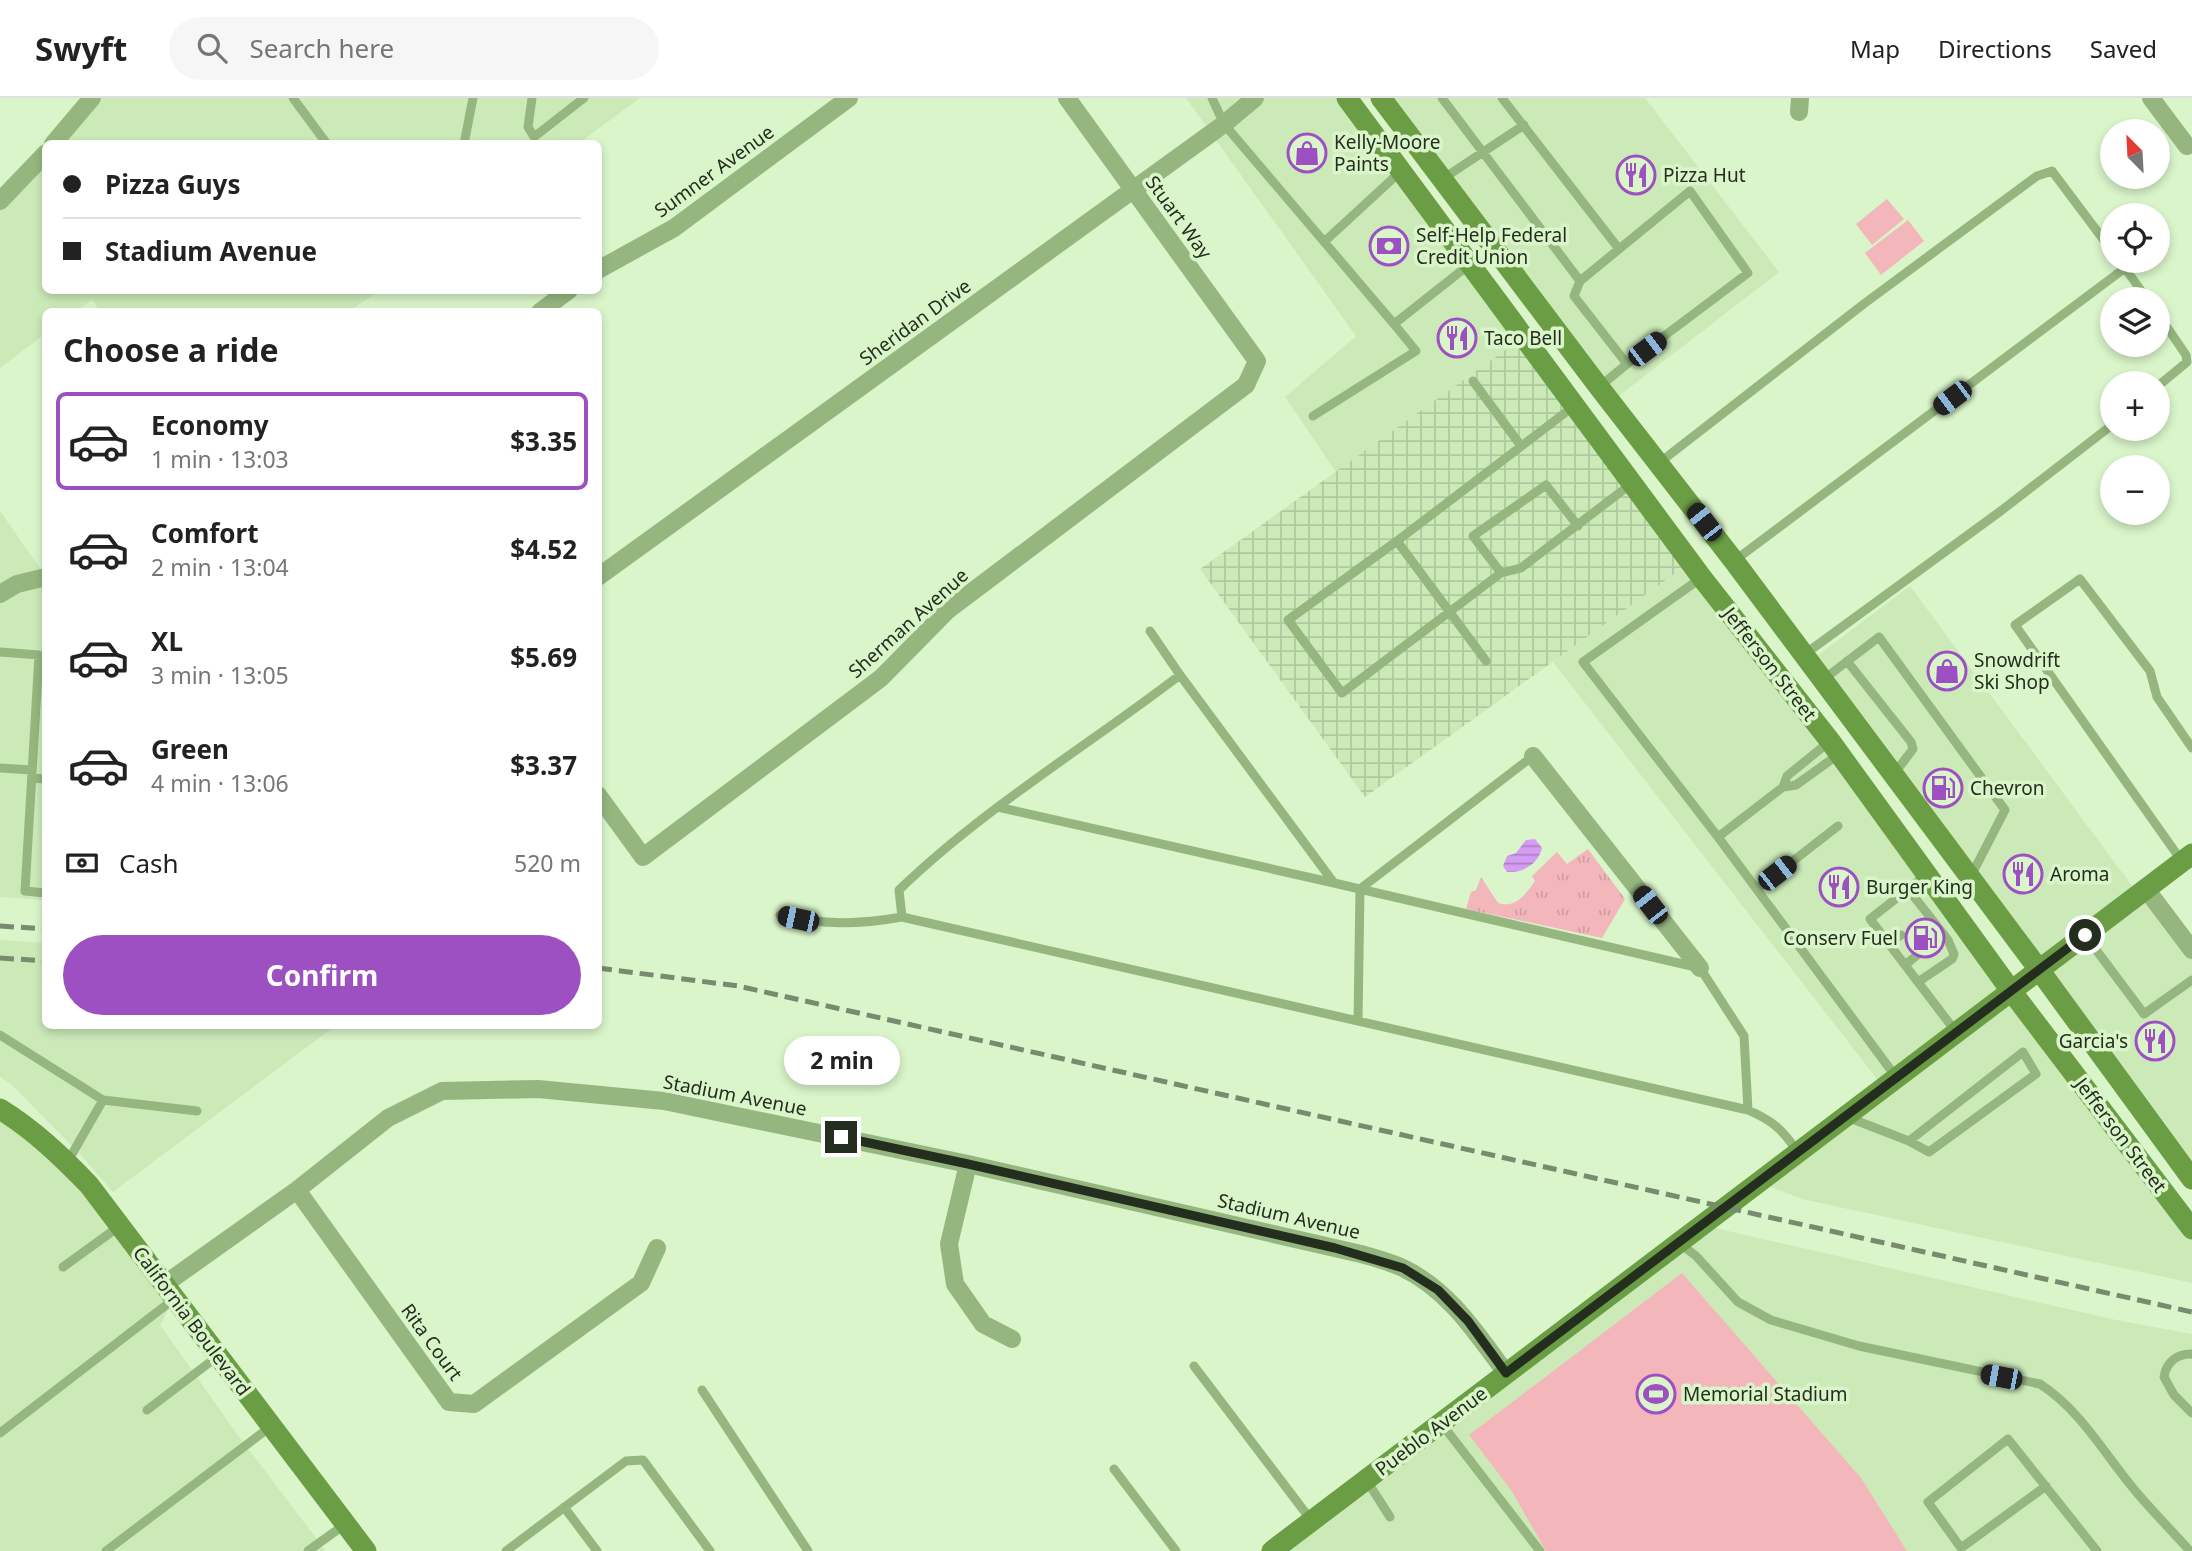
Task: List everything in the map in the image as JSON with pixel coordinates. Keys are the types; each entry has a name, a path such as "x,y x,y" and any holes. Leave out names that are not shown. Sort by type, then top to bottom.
{"main road":[{"name":"Jefferson Street","path":"1347,98 1702,578 1835,747 2012,992 2192,1229"},
{"name":"Jefferson Street","path":"1381,98 1734,561 2192,1179"},
{"name":"Pueblo Avenue","path":"1272,1551 2187,858"},
{"name":"California Boulevard","path":"0,1109 21,1122 89,1185 366,1551"}],"street":[{"name":"Sumner Avenue","path":"602,269 674,228 849,98"},
{"name":"Stuart Way","path":"1067,98 1257,361"},
{"name":"Sheridan Drive","path":"602,574 1134,190 1255,98"},
{"path":"2151,98 2187,146"},
{"path":"56,140 84,101"},
{"path":"0,201 42,157"},
{"path":"545,308 564,294"},
{"name":"Sherman Avenue","path":"602,801 643,857 881,678 948,610 1247,385 1257,361"},
{"path":"0,594 17,584 42,578"},
{"path":"1533,756 1700,968"},
{"path":"2146,889 2192,950"},
{"name":"Stadium Avenue","path":"170,1292 388,1118 442,1091 538,1089 664,1101 968,1164 1361,1254 1403,1268 1438,1290 1468,1321 1506,1373"},
{"path":"968,1164 948,1244 955,1284 983,1324 1012,1339"},
{"name":"Rita Court","path":"297,1190 449,1402 474,1404 641,1283 657,1248"}],"lane":[{"path":"293,98 324,140"},
{"path":"465,140 472,98"},
{"path":"532,98 528,127 534,137 584,98"},
{"path":"1212,98 1224,124 1416,351 1313,416"},
{"path":"1442,98 1580,281"},
{"path":"1502,98 1619,250"},
{"path":"1444,178 1524,125"},
{"path":"1324,243 1401,172"},
{"path":"1659,463 1866,303 2037,176 2052,172 2100,235"},
{"path":"1599,387 1748,273 1690,191 1580,281 1574,296 1627,364"},
{"path":"1394,324 1471,263"},
{"path":"1734,561 2112,273"},
{"path":"2170,332 2186,355 2187,362 2170,376"},
{"path":"1473,381 1521,446"},
{"path":"1576,405 1288,620 1334,683 1342,693 1501,573 1521,568 1633,483"},
{"path":"1803,655 2002,510 2100,434"},
{"path":"1501,573 1473,536 1546,485 1578,526"},
{"path":"1397,541 1486,661"},
{"path":"1702,578 1583,662 1718,837 1897,1078"},
{"path":"2187,858 2015,625 2080,579 2150,671 2157,697 2192,747"},
{"path":"1150,631 1334,883"},
{"path":"1822,680 1879,637 2005,810 1970,877"},
{"path":"0,652 39,654 25,891 42,892"},
{"path":"1847,661 1911,743 1913,750 1893,775"},
{"path":"902,917 899,890 933,856 1180,675"},
{"path":"1718,837 1783,787 1796,785 1835,747"},
{"path":"1783,787 1787,776 1835,747"},
{"path":"1360,889 1533,756"},
{"path":"0,768 42,778"},
{"path":"998,807 1700,968 1744,1036 1748,1110"},
{"path":"1757,889 1838,826"},
{"path":"1927,874 1871,919 1957,1033"},
{"path":"1358,1021 1360,889"},
{"path":"1908,889 1954,954 1952,959 1919,982"},
{"path":"780,915 817,923 867,923 902,917 1748,1110 1767,1118 1782,1130 1798,1153"},
{"path":"1945,938 1966,928"},
{"path":"1889,944 1901,935"},
{"path":"2085,935 2144,1014 2192,980"},
{"path":"1905,965 1916,956"},
{"path":"0,1035 103,1100 197,1111"},
{"path":"1846,1117 1909,1140 1929,1152 2036,1074 2023,1052 1909,1140"},
{"path":"67,1163 103,1100"},
{"path":"63,1267 121,1225"},
{"path":"1678,1243 1696,1256 1738,1302 1772,1321 1858,1346 2040,1384 2057,1395 2079,1418 2138,1494 2190,1551"},
{"path":"0,1433 170,1292"},
{"path":"2192,1354 2177,1356 2164,1372 2165,1380 2174,1395 2192,1413"},
{"path":"148,1410 218,1356"},
{"path":"1194,1366 1311,1521"},
{"path":"702,1390 808,1551"},
{"path":"1441,1423 1540,1551"},
{"path":"106,1551 272,1426"},
{"path":"2046,1486 1961,1548 1928,1502 2008,1440 2046,1486 2097,1551"},
{"path":"506,1551 626,1461 642,1460 710,1551"},
{"path":"1114,1469 1176,1551"},
{"path":"1366,1479 1390,1517"},
{"path":"564,1507 597,1551"},
{"path":"307,1551 345,1524"}],"shaded area":[{"path":"92,98 640,98 583,140 56,140"},
{"path":"1186,98 1347,98 1525,336 1336,472 1285,397 1356,336"},
{"path":"1381,98 1645,98 1779,272 1611,402"},
{"path":"42,156 42,294 374,294 354,308 98,308 92,300 80,308 42,308 42,336 0,368 0,201"},
{"path":"1525,336 1691,562 1365,797 1200,569"},
{"path":"0,511 42,571 42,900 0,897"},
{"path":"1691,562 2192,1229 2192,1283 1802,1199 1759,1182 1884,1088 1553,662"},
{"path":"1910,586 2138,894 2192,950 2192,1179 1809,662"},
{"path":"1535,839 1542,848 1537,859 1524,869 1507,872 1503,866 1507,856 1516,853 1526,840"},
{"path":"0,940 42,943 42,1029 331,1029 113,1192 78,1152 12,1085 0,1077"},
{"path":"0,1109 21,1122 174,1299 160,1325 237,1434 326,1551 0,1551"},
{"path":"1702,1225 2116,1320 2192,1334 2192,1551 1272,1551"}],"green space":[{"path":"1887,199 1904,219 1872,245 1856,224"},
{"path":"1908,220 1924,241 1881,275 1865,253"},
{"path":"1588,849 1625,899 1602,938 1466,909 1471,892 1476,890 1481,877 1498,903 1510,904 1524,895 1535,881 1532,876 1557,852 1567,864"},
{"name":"Memorial Stadium","path":"1682,1273 1861,1478 1907,1551 1546,1551 1511,1490 1469,1435"}],"railway":[{"path":"0,926 42,929"},
{"path":"0,958 42,961"},
{"path":"602,969 738,986 2192,1312"}],"place":[{"name":"Kelly-Moore Paints","path":"1307,153"},
{"name":"Pizza Hut","path":"1636,175"},
{"name":"Self-Help Federal Credit Union","path":"1389,246"},
{"name":"Taco Bell","path":"1457,338"},
{"name":"Snowdrift Ski Shop","path":"1947,671"},
{"name":"Chevron","path":"1943,788"},
{"name":"Aroma","path":"2023,874"},
{"name":"Burger King","path":"1839,887"},
{"name":"Conserv Fuel","path":"1925,938"},
{"name":"Garcia's","path":"2155,1041"},
{"name":"Memorial Stadium","path":"1656,1394"}],"route":[{"path":"841,1137 1361,1254 1403,1268 1438,1290 1468,1321 1506,1373 2085,935"}]}
